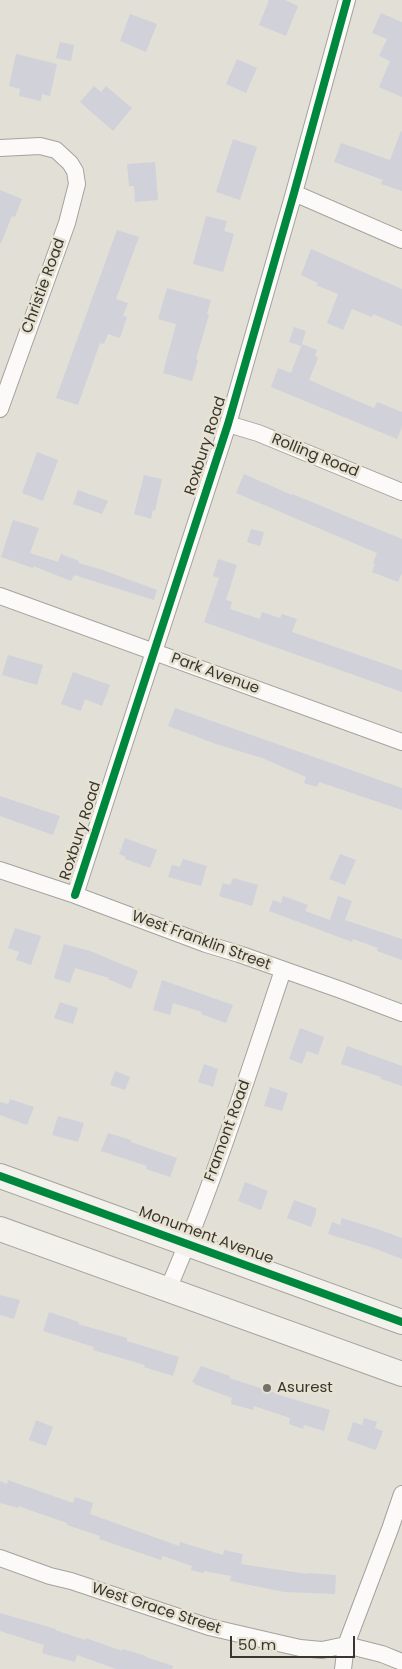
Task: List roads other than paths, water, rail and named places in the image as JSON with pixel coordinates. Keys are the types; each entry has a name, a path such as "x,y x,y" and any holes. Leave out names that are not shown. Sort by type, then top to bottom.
{"street":[{"name":"Roxbury Road","path":"74,894 228,424 294,193 346,0"},
{"name":"Christie Road","path":"0,148 40,146 56,150 70,163 75,171 77,184 67,223 0,409"},
{"path":"294,193 402,240"},
{"name":"Rolling Road","path":"228,424 258,433 402,492"},
{"name":"Park Avenue","path":"0,596 402,742"},
{"name":"West Franklin Street","path":"0,870 74,894 206,944 402,1013"},
{"name":"Framont Road","path":"168,1289 188,1244 283,970"},
{"name":"Monument Avenue","path":"0,1176 402,1322"},
{"path":"0,1229 402,1374"},
{"path":"343,1669 346,1645 402,1494"},
{"name":"West Grace Street","path":"0,1558 209,1627 300,1648 322,1650 346,1645 382,1654 402,1662"}],"place":[{"name":"Asurest","path":"267,1388"}]}
